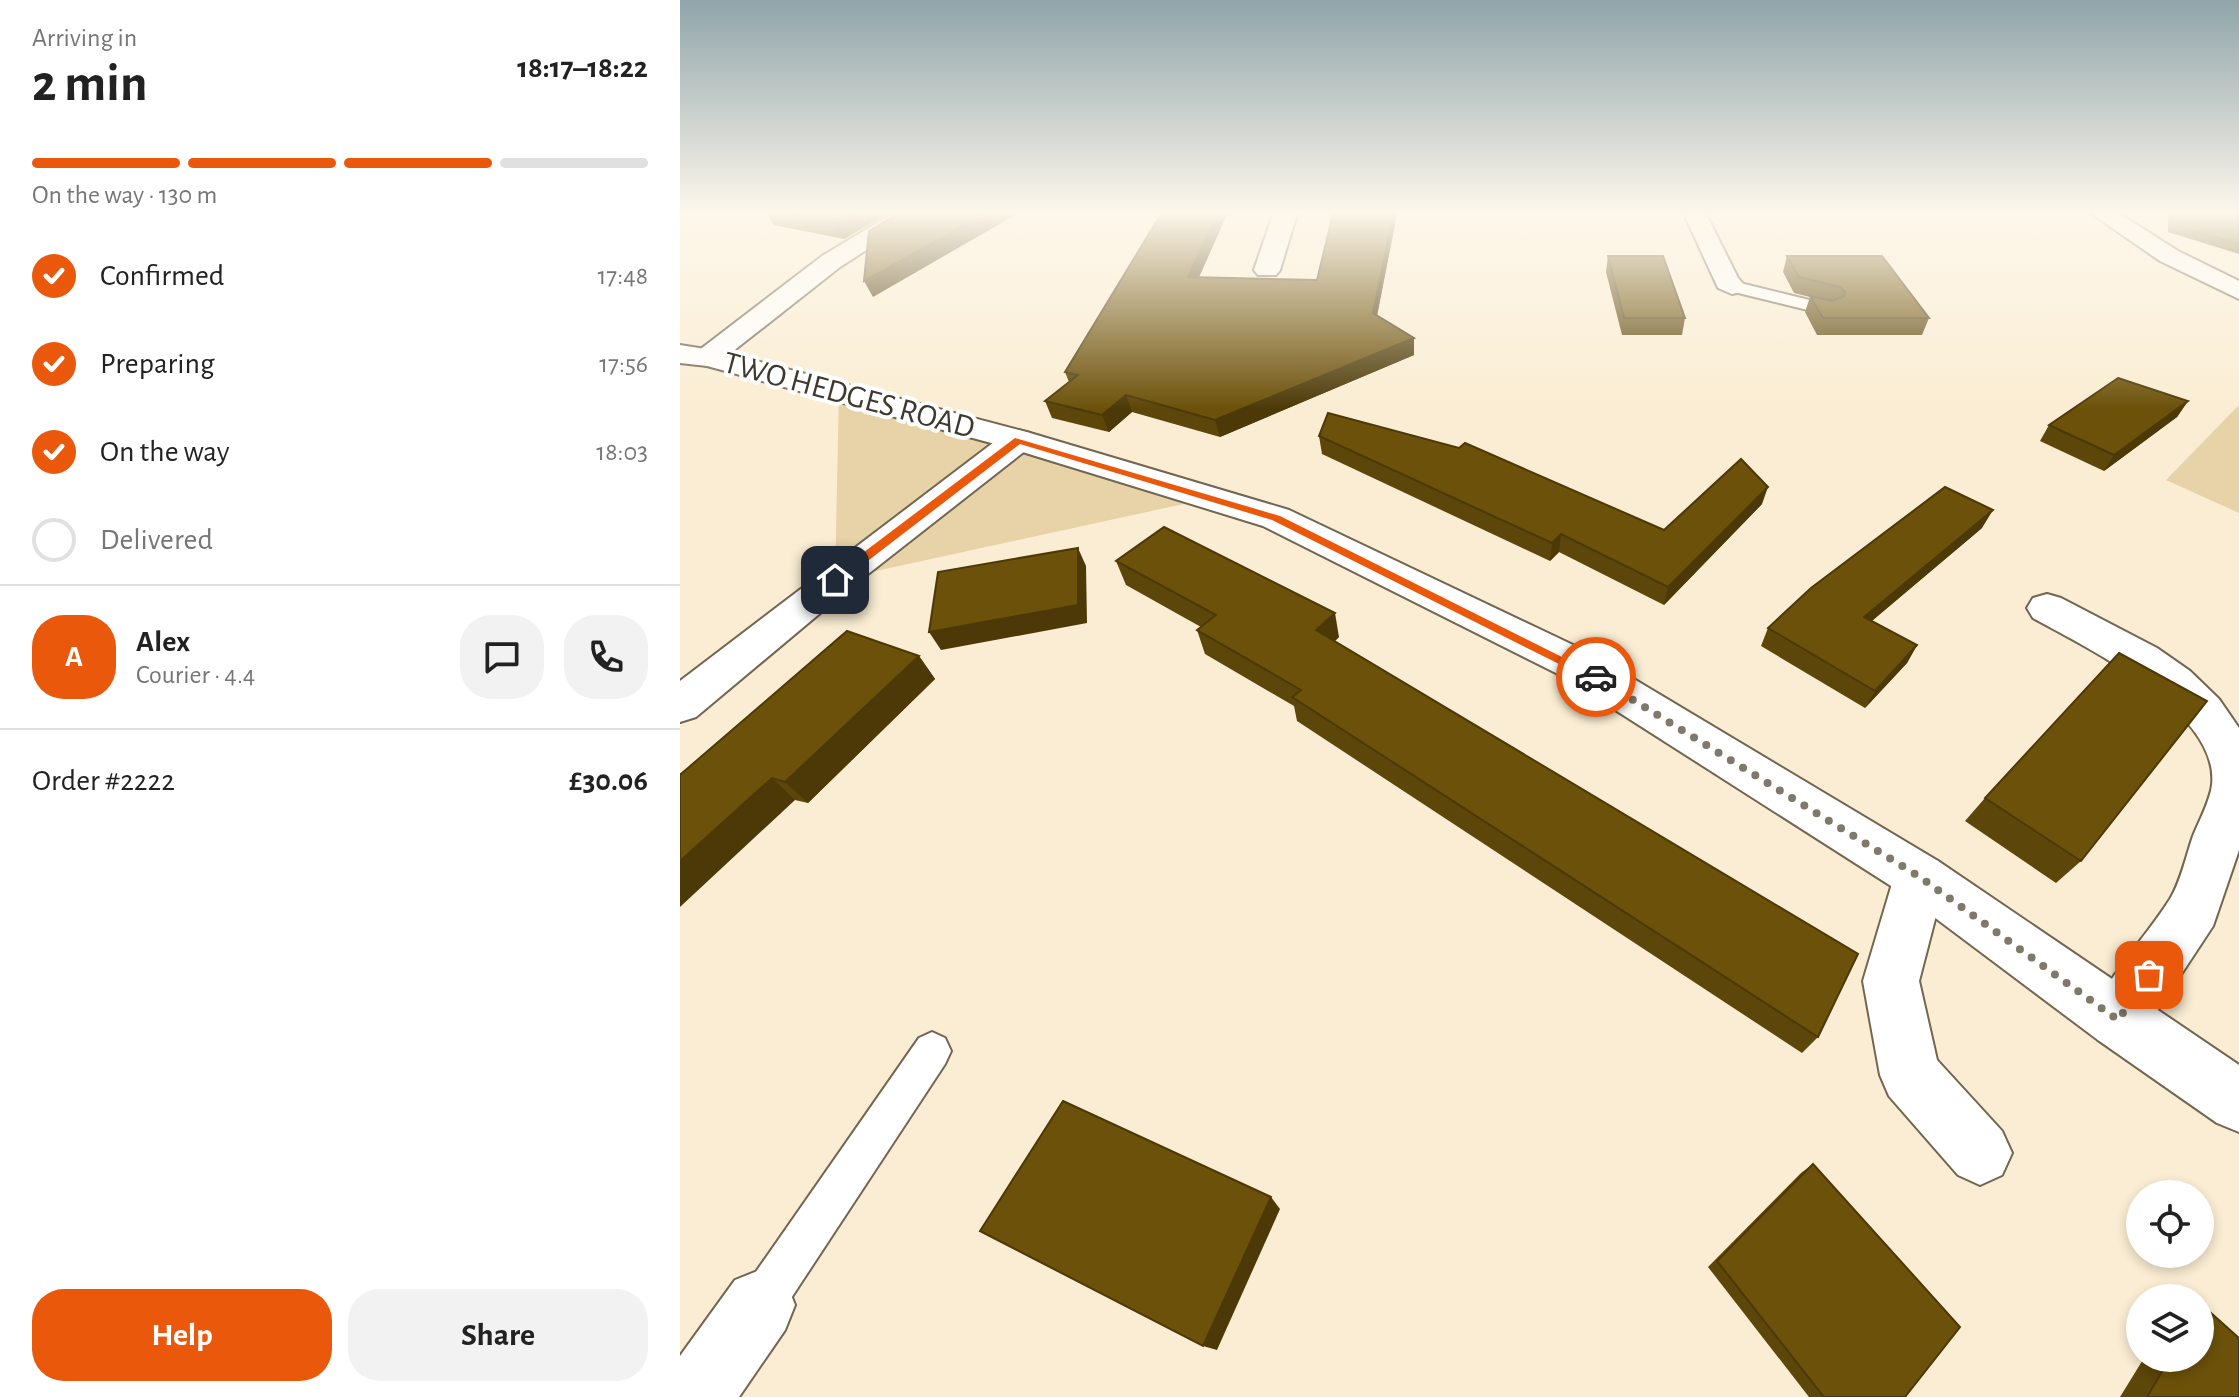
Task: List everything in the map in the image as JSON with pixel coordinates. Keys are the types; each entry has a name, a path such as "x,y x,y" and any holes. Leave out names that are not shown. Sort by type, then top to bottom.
{"street":[{"path":"694,355 747,332 812,279"},
{"path":"1726,279 1732,286"},
{"path":"2215,279 2239,291"},
{"name":"TWO HEDGES ROAD","path":"694,355 1018,440 1276,518 1577,665 1920,877 2118,1020 2239,1101"},
{"path":"680,705 835,580 1018,440"},
{"path":"2047,608 2142,659 2175,683 2203,711 2220,735 2231,759 2236,784 2194,909 2118,1020"},
{"path":"1920,877 1891,981 1910,1075 1980,1153"},
{"path":"695,1397 760,1305"}],"lane":[{"path":"1732,286 1828,310"},
{"path":"760,1305 932,1051"}],"shaded area":[{"path":"839,392 1211,498 835,580"},
{"path":"2239,405 2239,513 2166,480"}],"building":[{"path":"1121,279 1380,279 1373,313 1414,338 1215,420 1126,395 1102,415 1045,401 1078,375 1065,372"},
{"path":"1614,279 1671,279 1685,318 1624,318"},
{"path":"1808,279 1900,279 1929,318 1823,318 1810,296 1833,301 1844,296 1845,292 1840,287"},
{"path":"2118,378 2188,401 2114,455 2049,425"},
{"path":"1328,413 1459,448 1465,443 1664,530 1741,459 1768,487 1668,587 1561,534 1552,543 1319,436"},
{"path":"1945,487 1993,510 1864,617 1917,645 1875,691 1768,628 1811,588"},
{"path":"1164,527 1335,613 1316,630 1858,954 1818,1037 1292,697 1301,690 1197,630 1216,615 1116,561"},
{"path":"1078,548 1078,605 929,632 938,572"},
{"path":"847,631 919,656 785,782 772,778 680,861 680,774"},
{"path":"2119,653 2207,701 2081,861 1985,798"},
{"path":"1063,1101 1271,1197 1203,1346 980,1231"},
{"path":"1813,1164 1960,1327 1905,1397 1824,1397 1717,1261"},
{"path":"2214,1316 2239,1338 2239,1397 2147,1397 2162,1372 2214,1372"}],"way so far":[{"path":"1596,677 1920,877 2118,1020 2149,975"}],"route":[{"path":"835,580 1018,440 1276,518 1596,677"}]}
